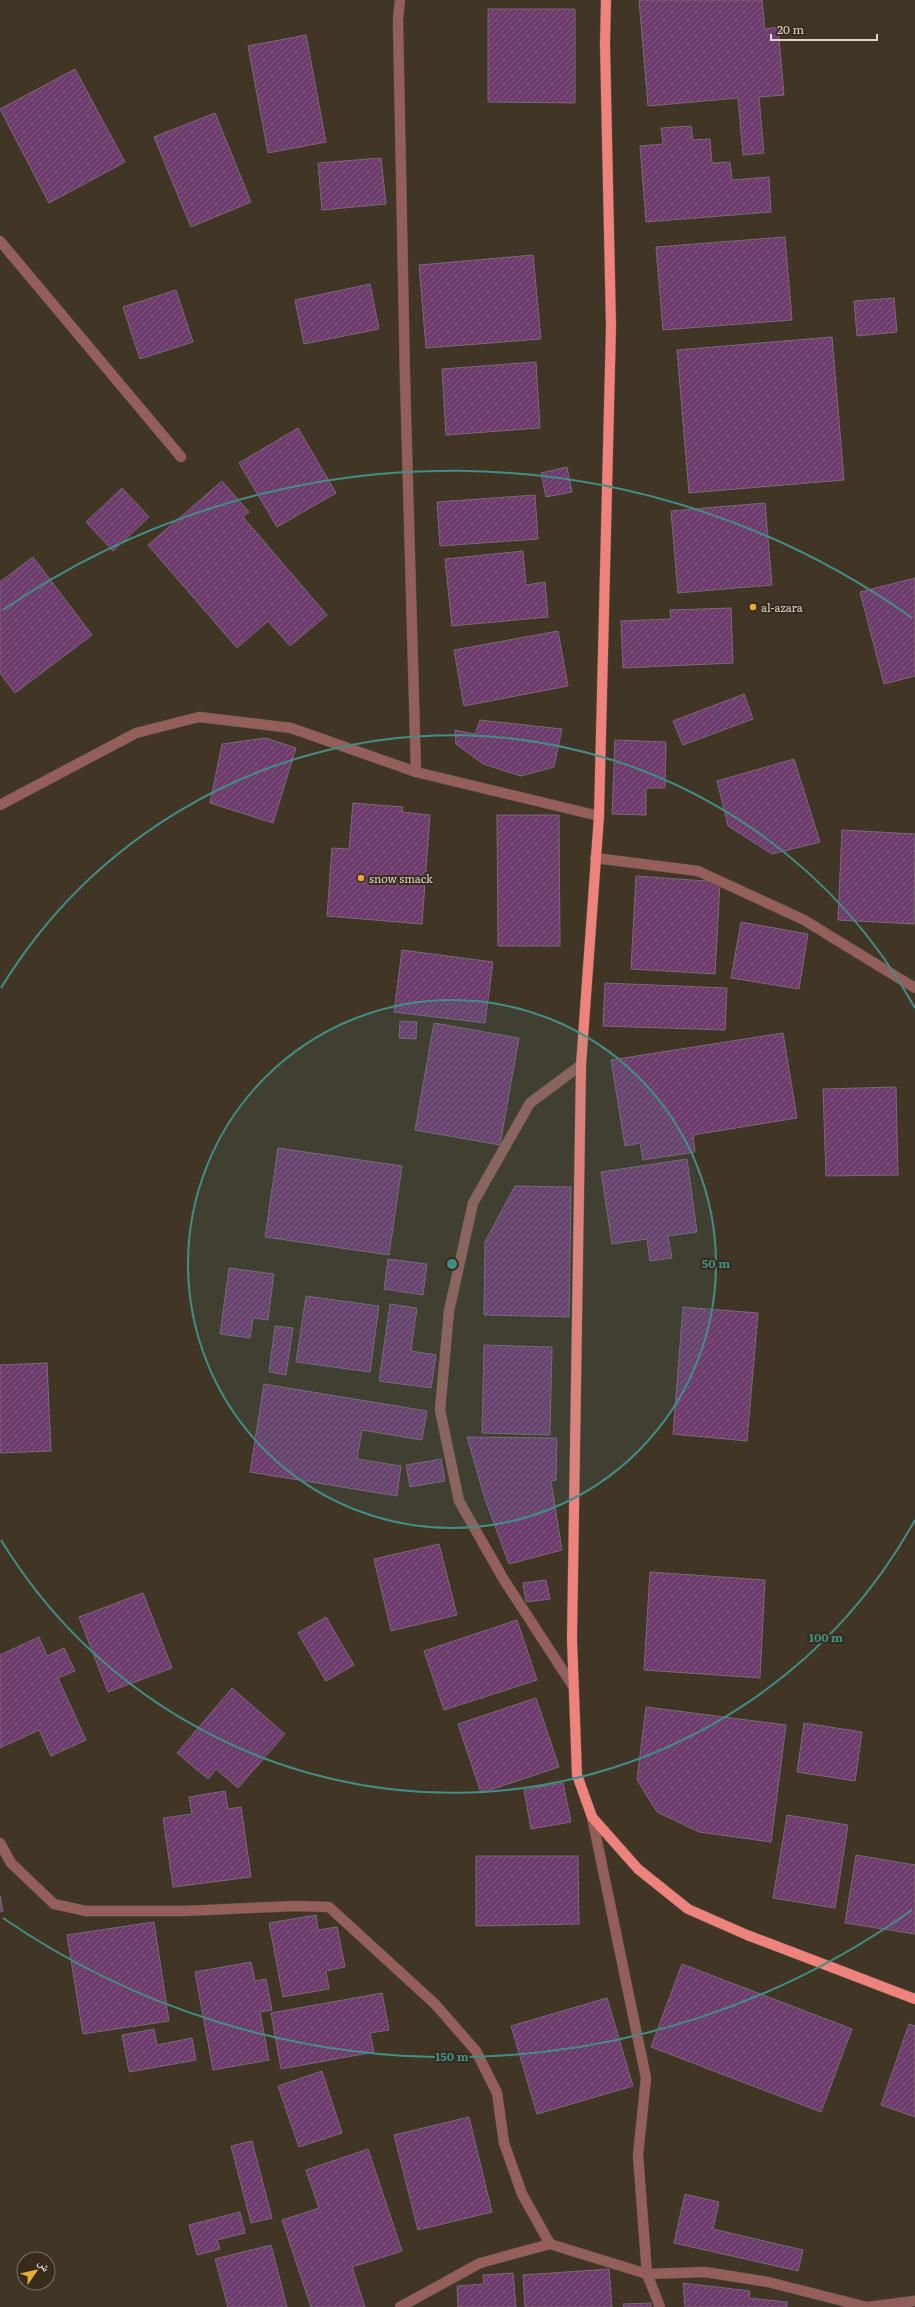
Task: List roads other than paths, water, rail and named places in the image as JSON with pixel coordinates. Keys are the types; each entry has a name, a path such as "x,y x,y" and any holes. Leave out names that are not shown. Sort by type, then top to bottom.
{"main road":[{"path":"606,0 605,52 611,326 599,816 581,1066 572,1638 577,1775 592,1817 638,1869 688,1909 748,1935 915,1999"}],"street":[{"path":"400,0 398,28 405,378 416,772"},
{"path":"0,241 181,457"},
{"path":"0,805 136,733 199,717 291,728 416,772 599,816"},
{"path":"595,858 698,871 804,920 915,988"},
{"path":"574,1686 504,1580 460,1501 440,1410 449,1311 473,1203 530,1102 581,1066"},
{"path":"592,1817 646,2078 638,2155 647,2274 660,2307"},
{"path":"0,1843 11,1863 54,1904 86,1910 185,1911 295,1906 329,1907 435,2004 476,2051 497,2093 504,2143 522,2194 550,2244"},
{"path":"400,2307 480,2263 550,2244 647,2274 705,2272 768,2282 867,2307 915,2301"}],"place":[{"name":"al-azara","path":"753,607"},
{"name":"snow smack","path":"361,878"}]}
